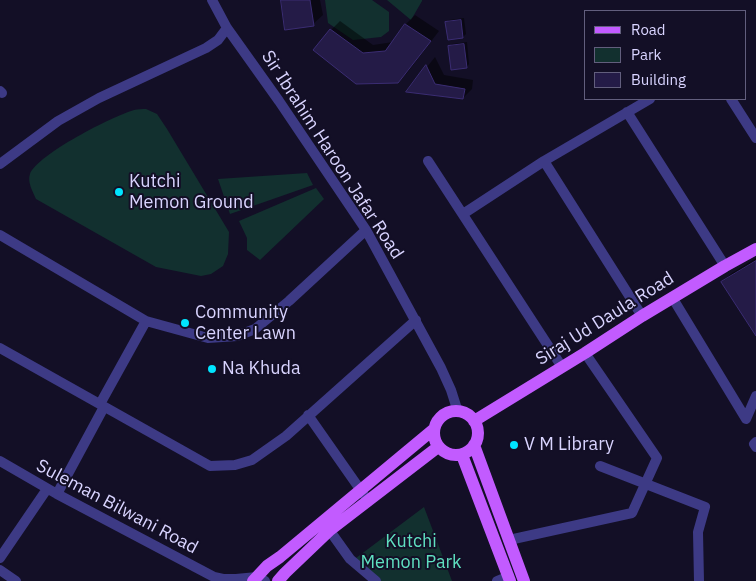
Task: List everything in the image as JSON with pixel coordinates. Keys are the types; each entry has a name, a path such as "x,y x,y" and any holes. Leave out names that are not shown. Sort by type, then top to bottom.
{"main road":[{"name":"Siraj Ud Daula Road","path":"474,422 672,297 756,249"},
{"path":"458,412 467,415 474,422 477,433 474,445 462,455 448,454 438,446 434,438 436,423 445,414 458,412"},
{"path":"258,580 266,566 327,526 364,495 434,429"},
{"path":"474,445 524,581"},
{"path":"364,495 438,446"},
{"path":"462,455 505,579"},
{"path":"278,581 327,526"}],"street":[{"name":"Sir Ibrahim Haroon Jafar Road","path":"212,0 227,28 279,100 366,230 416,320 451,390 458,412"},
{"path":"0,164 58,121 99,98 206,48 218,40 227,28"},
{"path":"463,214 544,161 648,100"},
{"path":"732,100 756,138"},
{"path":"627,112 725,266"},
{"path":"428,161 562,367"},
{"path":"544,161 642,316"},
{"path":"0,235 146,321 208,338 237,336 255,330 366,230"},
{"path":"672,297 746,419 756,396"},
{"path":"0,348 210,466 235,465 252,460 286,436 416,320"},
{"path":"57,494 146,321"},
{"path":"509,540 632,513 657,458 585,353"},
{"path":"308,415 364,495"},
{"path":"756,442 754,444 756,447"},
{"name":"Suleman Bilwani Road","path":"0,461 46,489 216,579"},
{"path":"600,466 705,507 698,532 700,581"},
{"path":"0,558 46,489"},
{"path":"327,526 350,559 376,581"},
{"path":"0,570 16,581"},
{"path":"359,581 366,573"},
{"path":"216,579 258,580"}],"green space":[{"path":"325,0 372,0 389,12 389,31 381,37 353,40 328,23"},
{"path":"387,0 422,0 422,1 411,20"},
{"name":"Kutchi Memon Ground","path":"146,109 157,114 229,232 228,254 223,266 211,274 201,276 156,267 36,199 32,190 29,180 30,174 47,156 77,137 110,120 134,110"},
{"path":"307,173 313,185 230,214 218,179"},
{"path":"316,188 324,199 260,260 247,250 247,238 239,221"},
{"name":"Kutchi Memon Park","path":"424,507 452,581 376,581 352,561"}],"building":[{"path":"281,0 310,0 314,26 285,30"},
{"path":"461,20 463,38 448,40 445,22"},
{"path":"405,24 431,41 398,83 356,84 313,50 330,29 363,53 385,51"},
{"path":"464,44 467,68 451,70 448,46"},
{"path":"426,65 435,84 465,89 463,99 406,92"},
{"path":"756,261 756,336 721,282"}],"place":[{"name":"Kutchi Memon Ground","path":"119,192"},
{"name":"Community Center Lawn","path":"185,323"},
{"name":"Na Khuda","path":"212,369"},
{"name":"V M Library","path":"514,445"}]}
